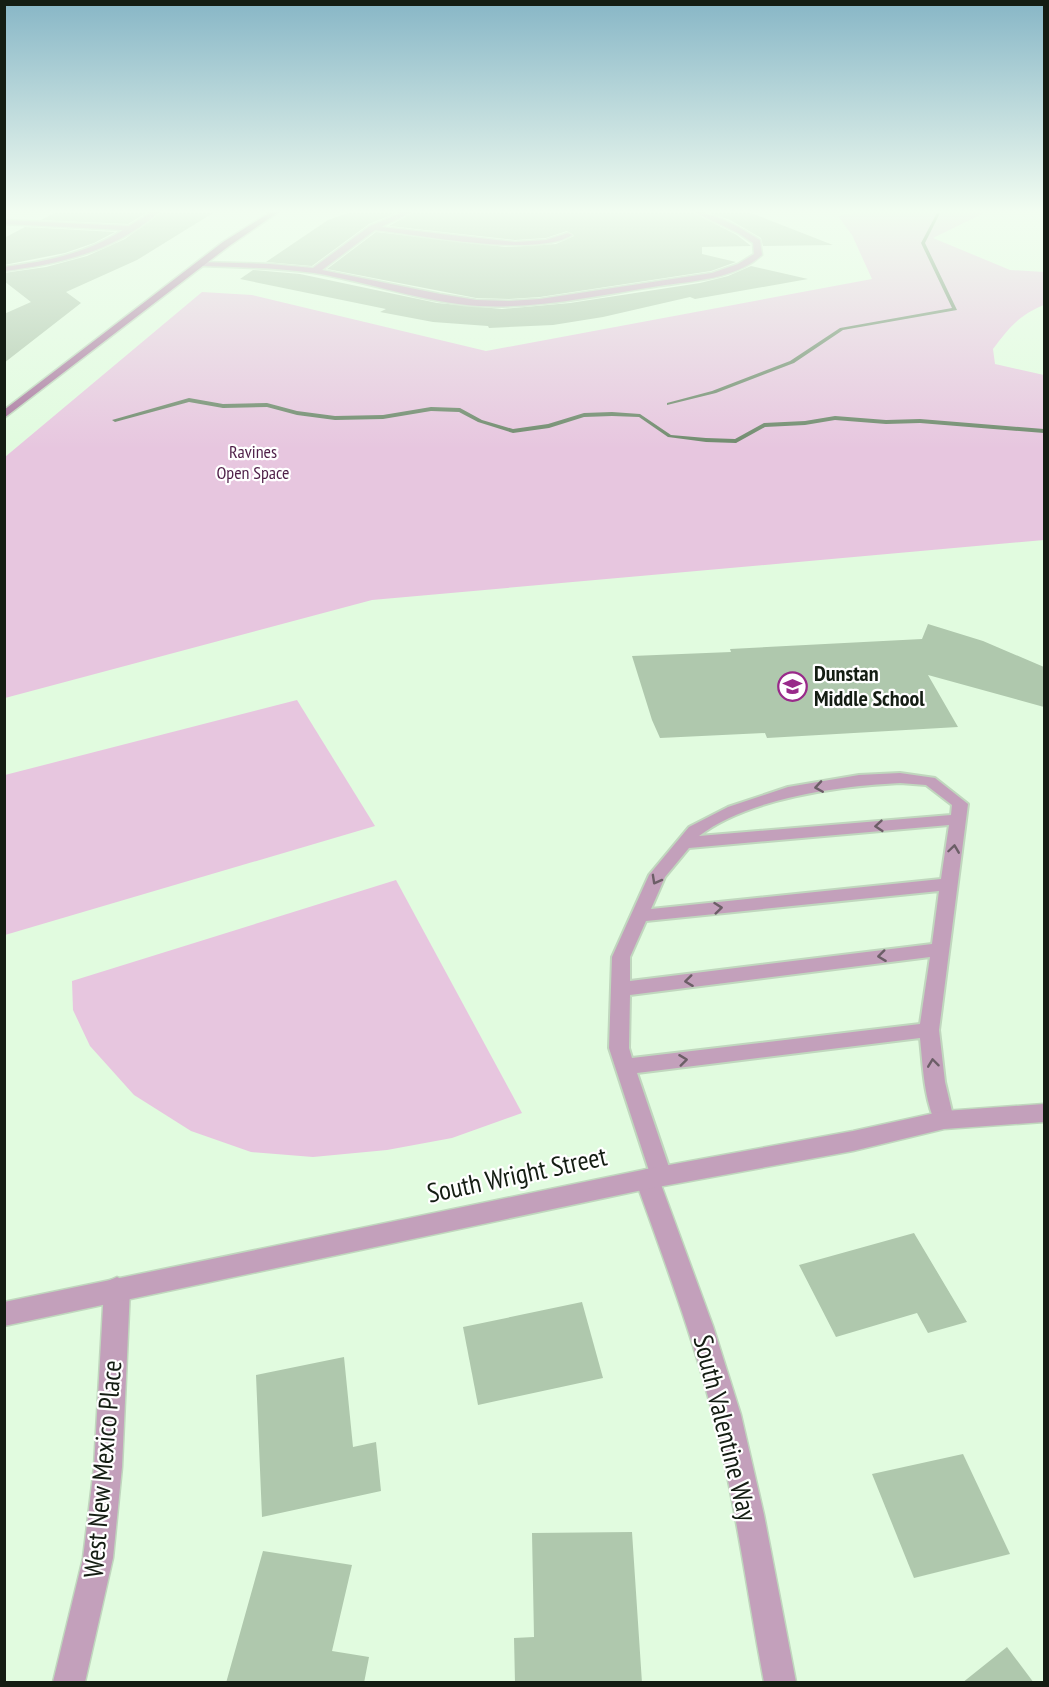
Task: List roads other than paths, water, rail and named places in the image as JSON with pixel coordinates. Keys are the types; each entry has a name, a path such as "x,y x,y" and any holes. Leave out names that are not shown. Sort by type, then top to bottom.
{"main road":[{"path":"6,413 165,292"}],"street":[{"path":"415,292 476,303 509,304 540,302 606,292"},
{"name":"South Wright Street","path":"4,1314 654,1178 853,1141 944,1120 1044,1113"},
{"name":"South Valentine Way","path":"654,1178 727,1416 744,1488 780,1683"},
{"name":"West New Mexico Place","path":"69,1683 98,1558 108,1467 117,1289"}],"lane":[{"path":"654,1178 618,1048 621,957 657,875 695,831 734,811 788,792 859,780 900,778 930,781 960,804 929,1030 935,1082 944,1120"},
{"path":"685,843 958,819"},
{"path":"639,916 949,884"},
{"path":"620,989 940,949"},
{"path":"625,1067 929,1030"}],"waterway":[{"path":"669,404 714,392 792,362 842,329 955,309 947,292"},
{"path":"115,420 189,400 223,406 267,405 297,413 335,418 383,417 431,409 460,410 480,421 513,431 549,426 584,415 640,416 670,436 706,440 736,441 764,425 805,423 835,418 886,422 920,421 1044,431"}],"place":[{"name":"Dunstan Middle School","path":"793,686"}],"park label":[{"name":"Ravines Open Space","path":"253,462"}]}
